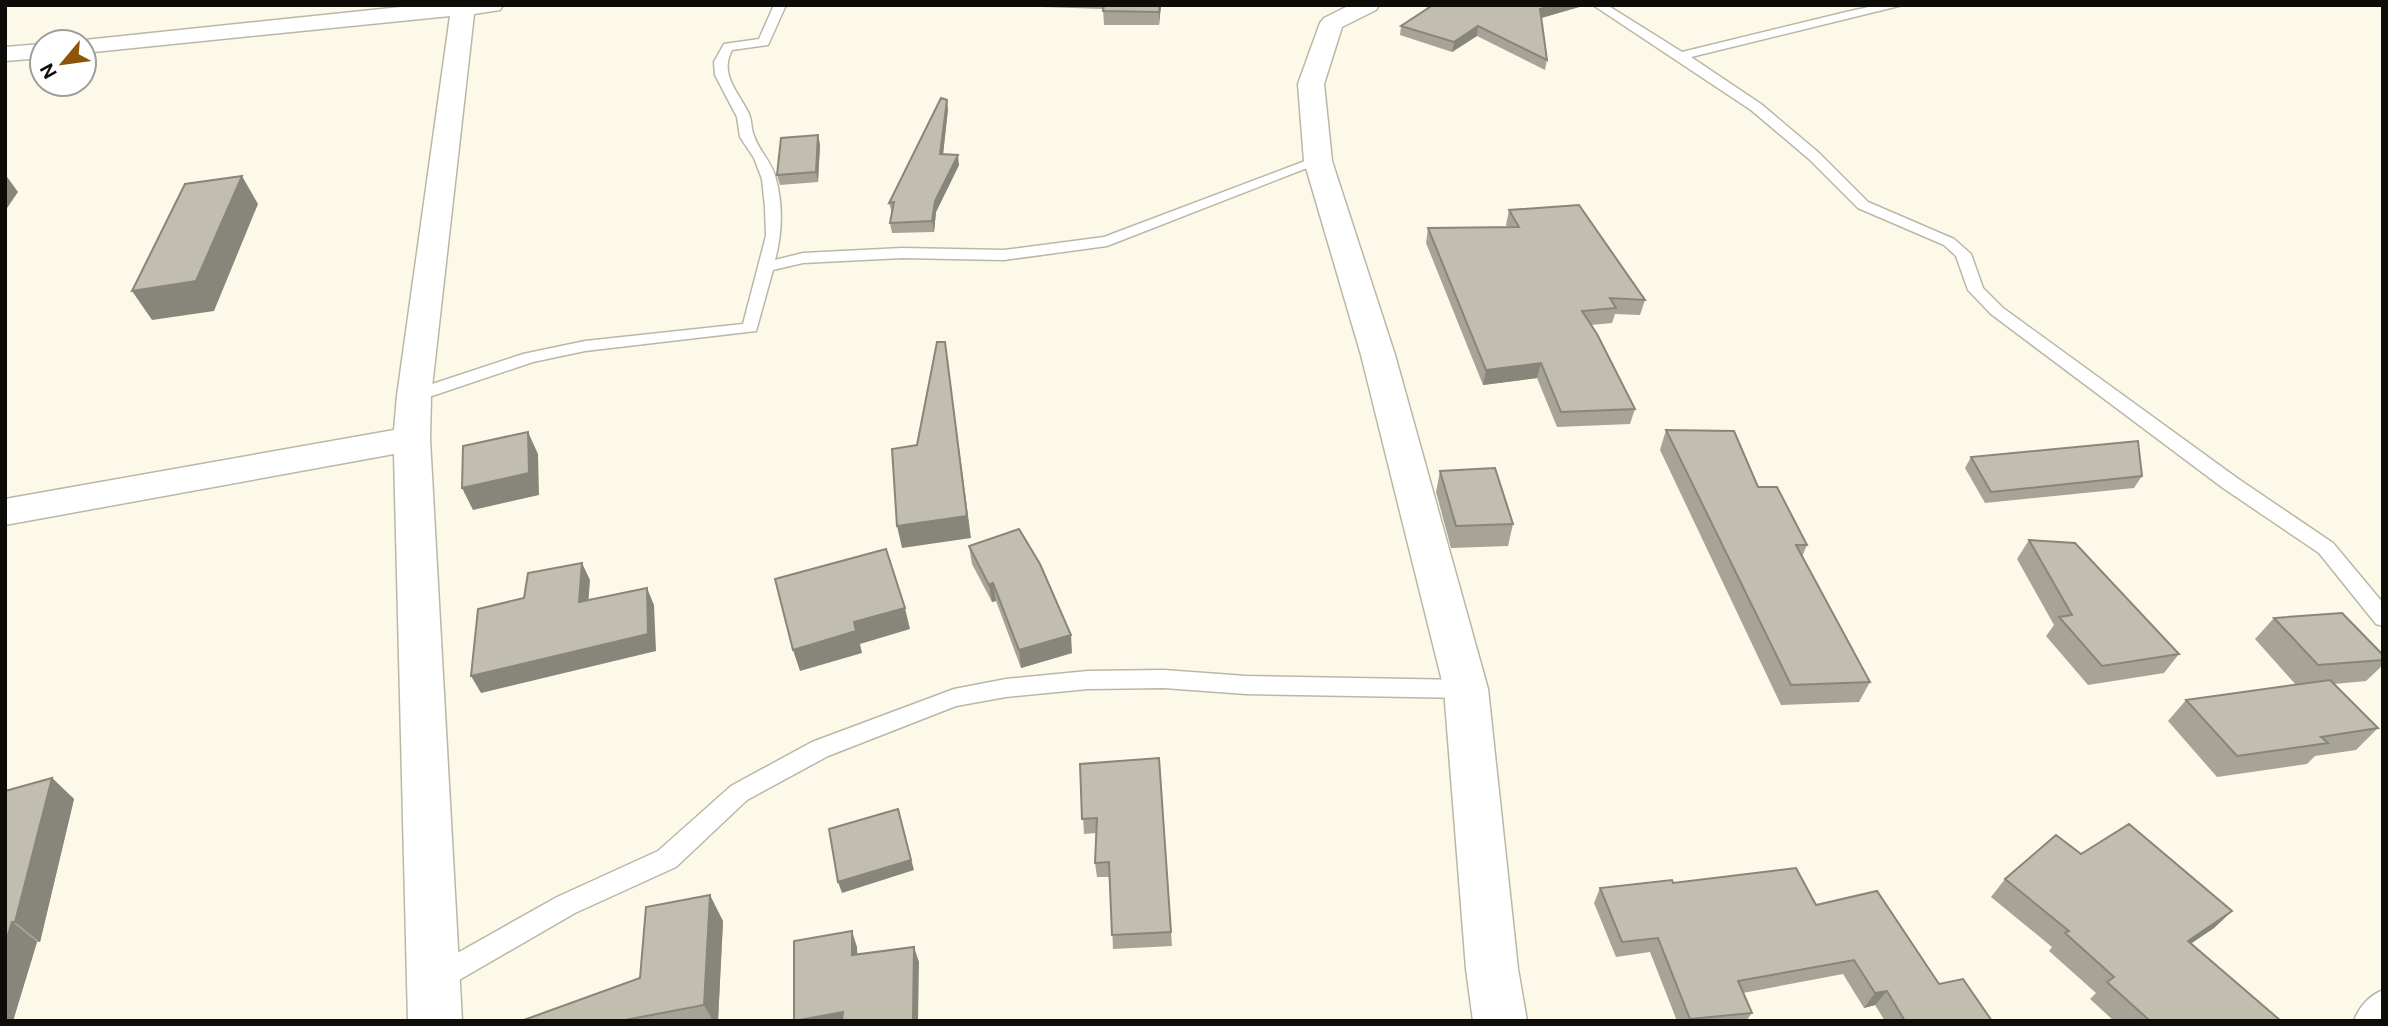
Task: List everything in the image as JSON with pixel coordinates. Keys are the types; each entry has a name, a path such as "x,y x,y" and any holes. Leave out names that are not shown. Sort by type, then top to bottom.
{"street":[{"path":"1368,5 1333,14 1311,84 1318,161 1378,355 1466,689 1492,969 1500,1021"},
{"path":"98,45 473,6 414,396 412,439 435,1021"},
{"path":"5,54 28,52"},
{"path":"5,512 412,439"}],"lane":[{"path":"414,396 529,358 585,346 750,328 774,236 769,179 761,158 747,137 744,117 721,75 720,62 728,47 764,42 780,5"},
{"path":"1598,5 1756,107 1814,156 1863,205 1949,242 1962,254 1976,290 1997,311 2230,483 2326,548 2383,618"},
{"path":"1679,55 1897,5"},
{"path":"768,267 803,258 902,253 1004,256 1107,241 1318,161"},
{"path":"433,981 566,905 667,859 750,786 820,749 954,698 1006,688 1088,680 1164,679 1246,685 1466,689"},
{"path":"2367,1021 2383,1003"}],"building":[{"path":"1104,5 1160,5 1159,12 1103,11"},
{"path":"1433,5 1555,5 1540,9 1547,60 1478,26 1454,42 1401,26"},
{"path":"941,98 947,100 940,154 958,155 935,201 932,221 890,223 894,202 889,203"},
{"path":"818,135 816,172 777,175 781,138"},
{"path":"242,176 196,281 132,291 185,184"},
{"path":"1579,205 1645,300 1610,298 1616,308 1582,311 1597,334 1635,409 1561,412 1541,363 1486,370 1428,228 1519,227 1509,210"},
{"path":"937,342 945,342 967,516 897,526 892,449 917,445"},
{"path":"1666,430 1734,431 1758,487 1777,487 1807,545 1796,545 1870,682 1791,685"},
{"path":"528,432 529,473 462,488 463,446"},
{"path":"2138,441 2142,476 1991,492 1971,457"},
{"path":"1495,468 1513,524 1456,526 1440,471"},
{"path":"1019,529 1040,564 1071,635 1019,650 993,583 989,585 969,546"},
{"path":"2029,540 2075,543 2179,654 2102,666 2059,617 2072,615"},
{"path":"886,549 905,608 854,622 856,631 793,650 775,579"},
{"path":"582,563 579,602 647,588 648,634 471,676 478,609 524,598 528,573"},
{"path":"2342,613 2383,655 2383,660 2318,665 2274,618"},
{"path":"2330,680 2378,728 2321,737 2328,743 2237,756 2186,700"},
{"path":"1159,758 1171,932 1112,935 1109,862 1095,863 1097,818 1082,819 1080,764"},
{"path":"52,778 15,922 12,922 5,944 5,791"},
{"path":"898,809 911,860 838,882 829,829"},
{"path":"2129,824 2232,911 2188,941 2281,1021 2150,1021 2107,982 2114,977 2065,933 2069,931 2005,879 2056,835 2081,854"},
{"path":"1796,868 1816,905 1877,891 1939,984 1963,979 1992,1021 1905,1021 1887,991 1875,993 1854,960 1738,981 1752,1013 1690,1019 1658,938 1622,942 1600,888 1672,880 1673,883"},
{"path":"710,895 704,1005 620,1021 521,1021 640,978 646,907"},
{"path":"852,931 852,955 914,947 913,1021 842,1021 843,1012 794,1021 794,941"}]}
